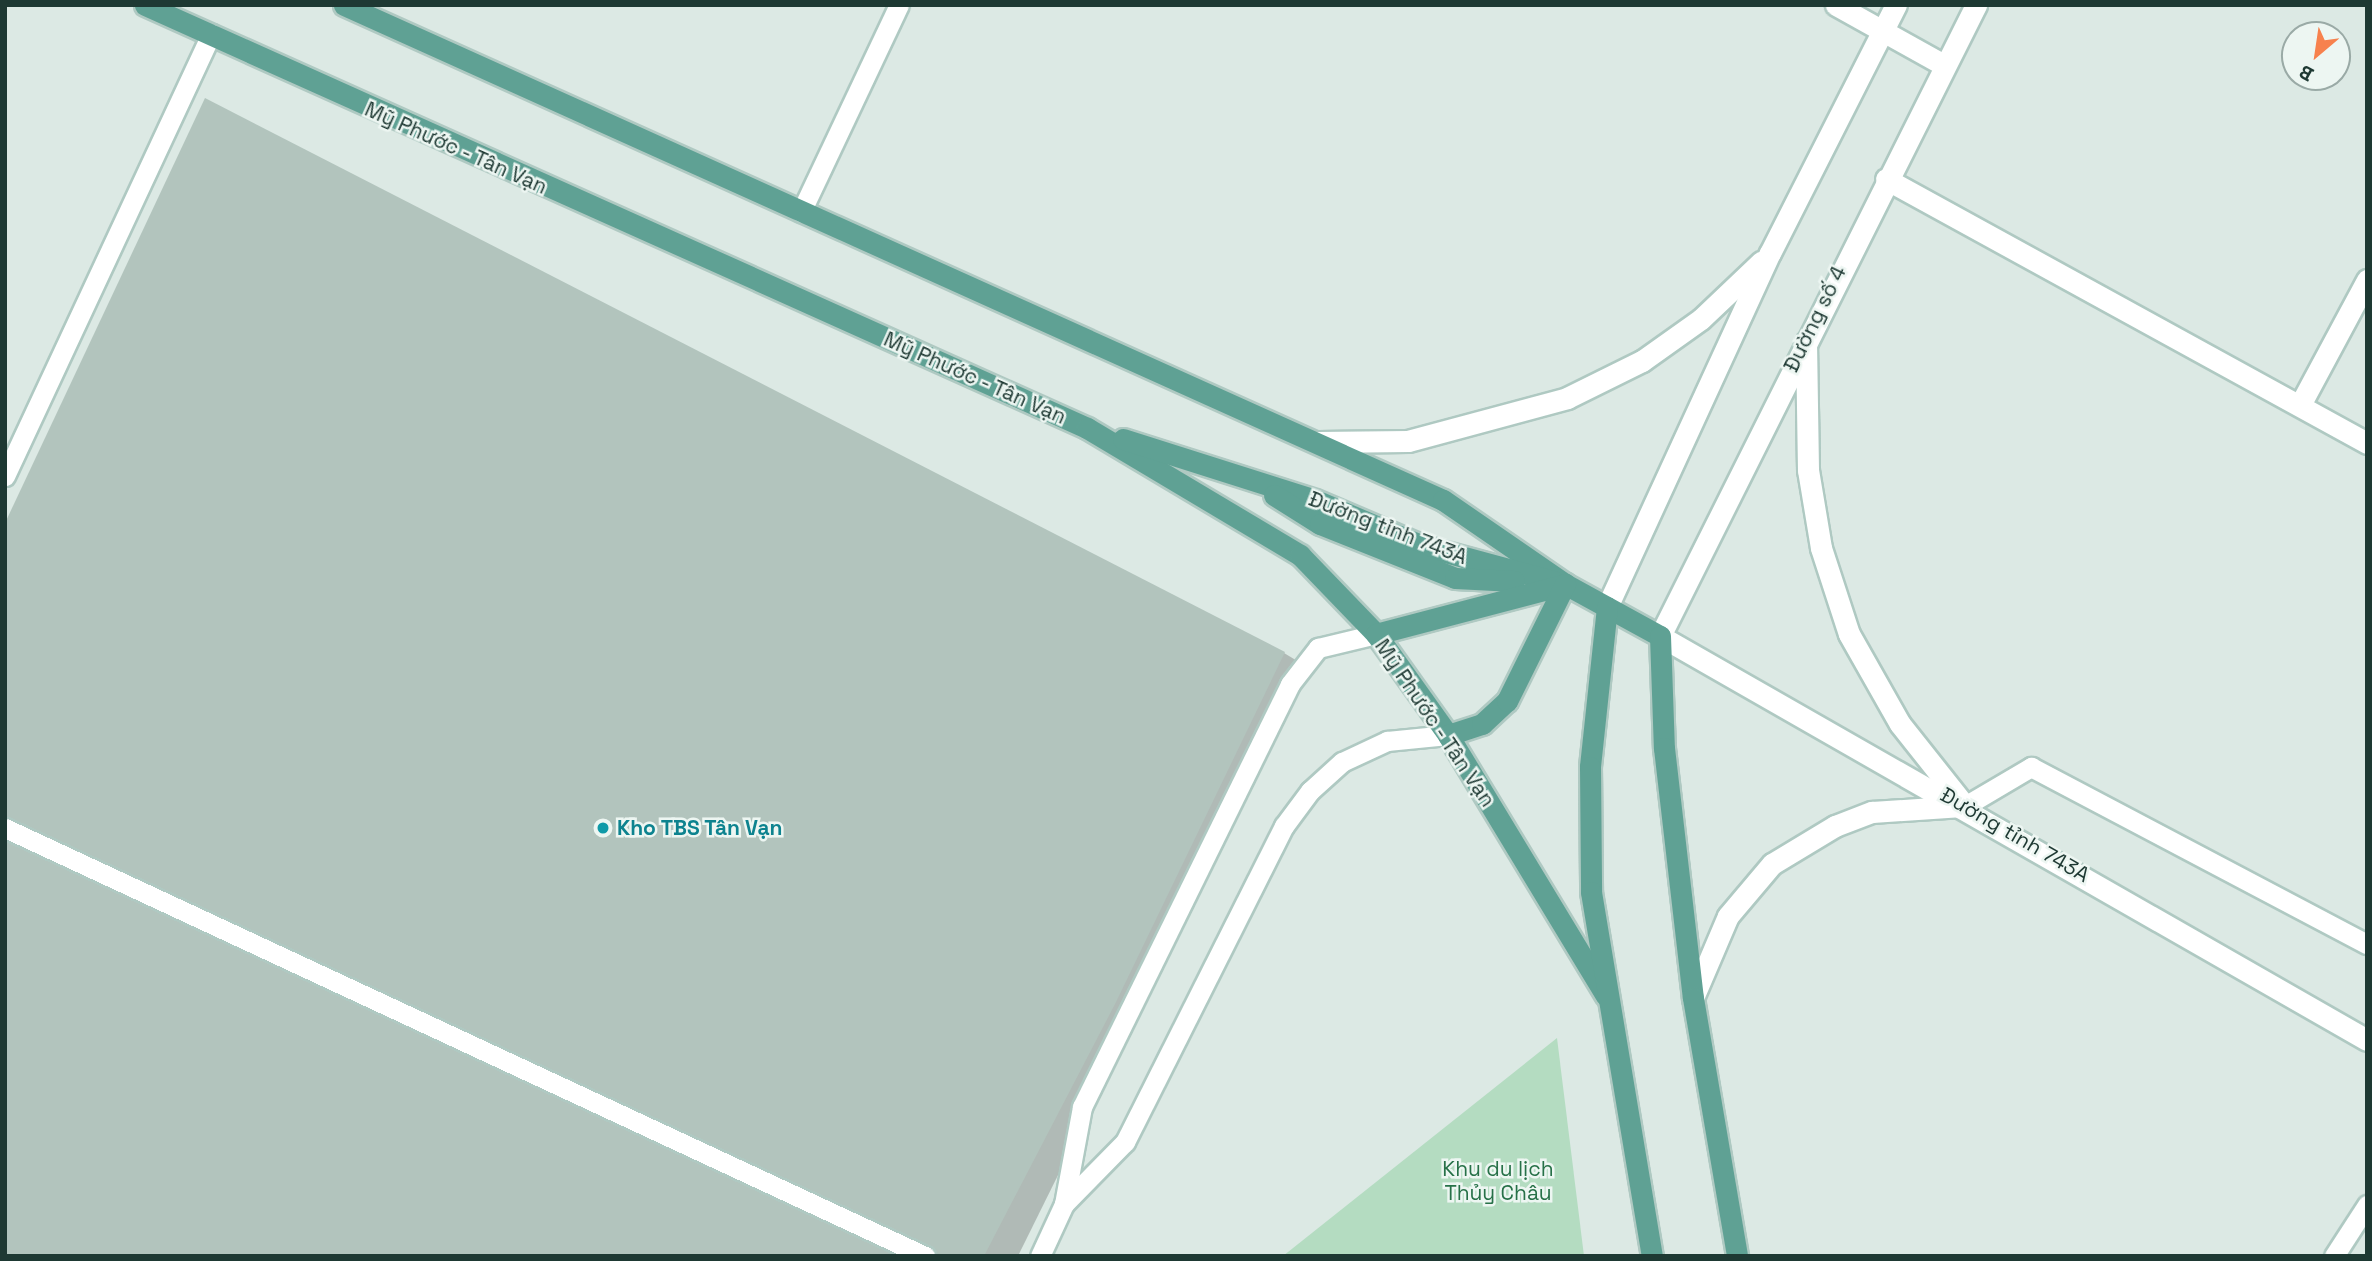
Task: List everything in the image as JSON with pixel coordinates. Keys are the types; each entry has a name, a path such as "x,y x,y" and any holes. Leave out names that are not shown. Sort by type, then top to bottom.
{"main road":[{"name":"Mỹ Phước - Tân Vạn","path":"145,5 1087,428 1300,555 1376,634 1448,736 1605,996"},
{"path":"344,5 1443,500 1565,584 1660,636 1664,748 1693,998 1737,1256"},
{"name":"Đường tỉnh 743A","path":"1087,428 1248,479 1320,524 1455,578 1565,584"},
{"path":"1376,634 1565,584"},
{"path":"1448,736 1482,724 1507,701 1565,584"},
{"name":"Mỹ Phước - Tân Vạn","path":"1607,607 1588,825 1605,996 1652,1256"}],"street":[{"path":"1836,5 1944,65"},
{"path":"1607,607 1770,253 1896,5"},
{"name":"Đường số 4","path":"1660,636 1805,338 1976,5"},
{"path":"1886,179 2367,443"},
{"path":"1318,442 1408,441 1567,398 1642,361 1701,319 1770,253"},
{"path":"2300,405 2367,280"},
{"path":"1805,338 1808,470 1821,548 1849,635 1900,724 1965,806"},
{"name":"Đường tỉnh 743A","path":"1660,636 1965,806 2367,1040"},
{"path":"1693,998 1728,916 1772,864 1835,826 1872,813 1965,806"}],"lane":[{"path":"801,212 899,5"},
{"path":"5,476 211,34"},
{"path":"1040,1256 1065,1204 1082,1107 1290,684 1318,648 1376,634"},
{"path":"1065,1204 1125,1142 1284,826 1310,791 1342,762 1387,741 1448,736"},
{"path":"1965,806 2031,767 2367,944"},
{"path":"5,828 925,1256"},
{"path":"2334,1256 2367,1205"}],"green space":[{"name":"Khu du lịch Thủy Châu","path":"1557,1038 1584,1256 1283,1256"}],"building":[{"name":"Kho TBS Tân Vạn","path":"205,98 1285,652 1115,1004 984,1256 5,1256 5,523"}],"place":[{"name":"Kho TBS Tân Vạn","path":"603,828"}]}
